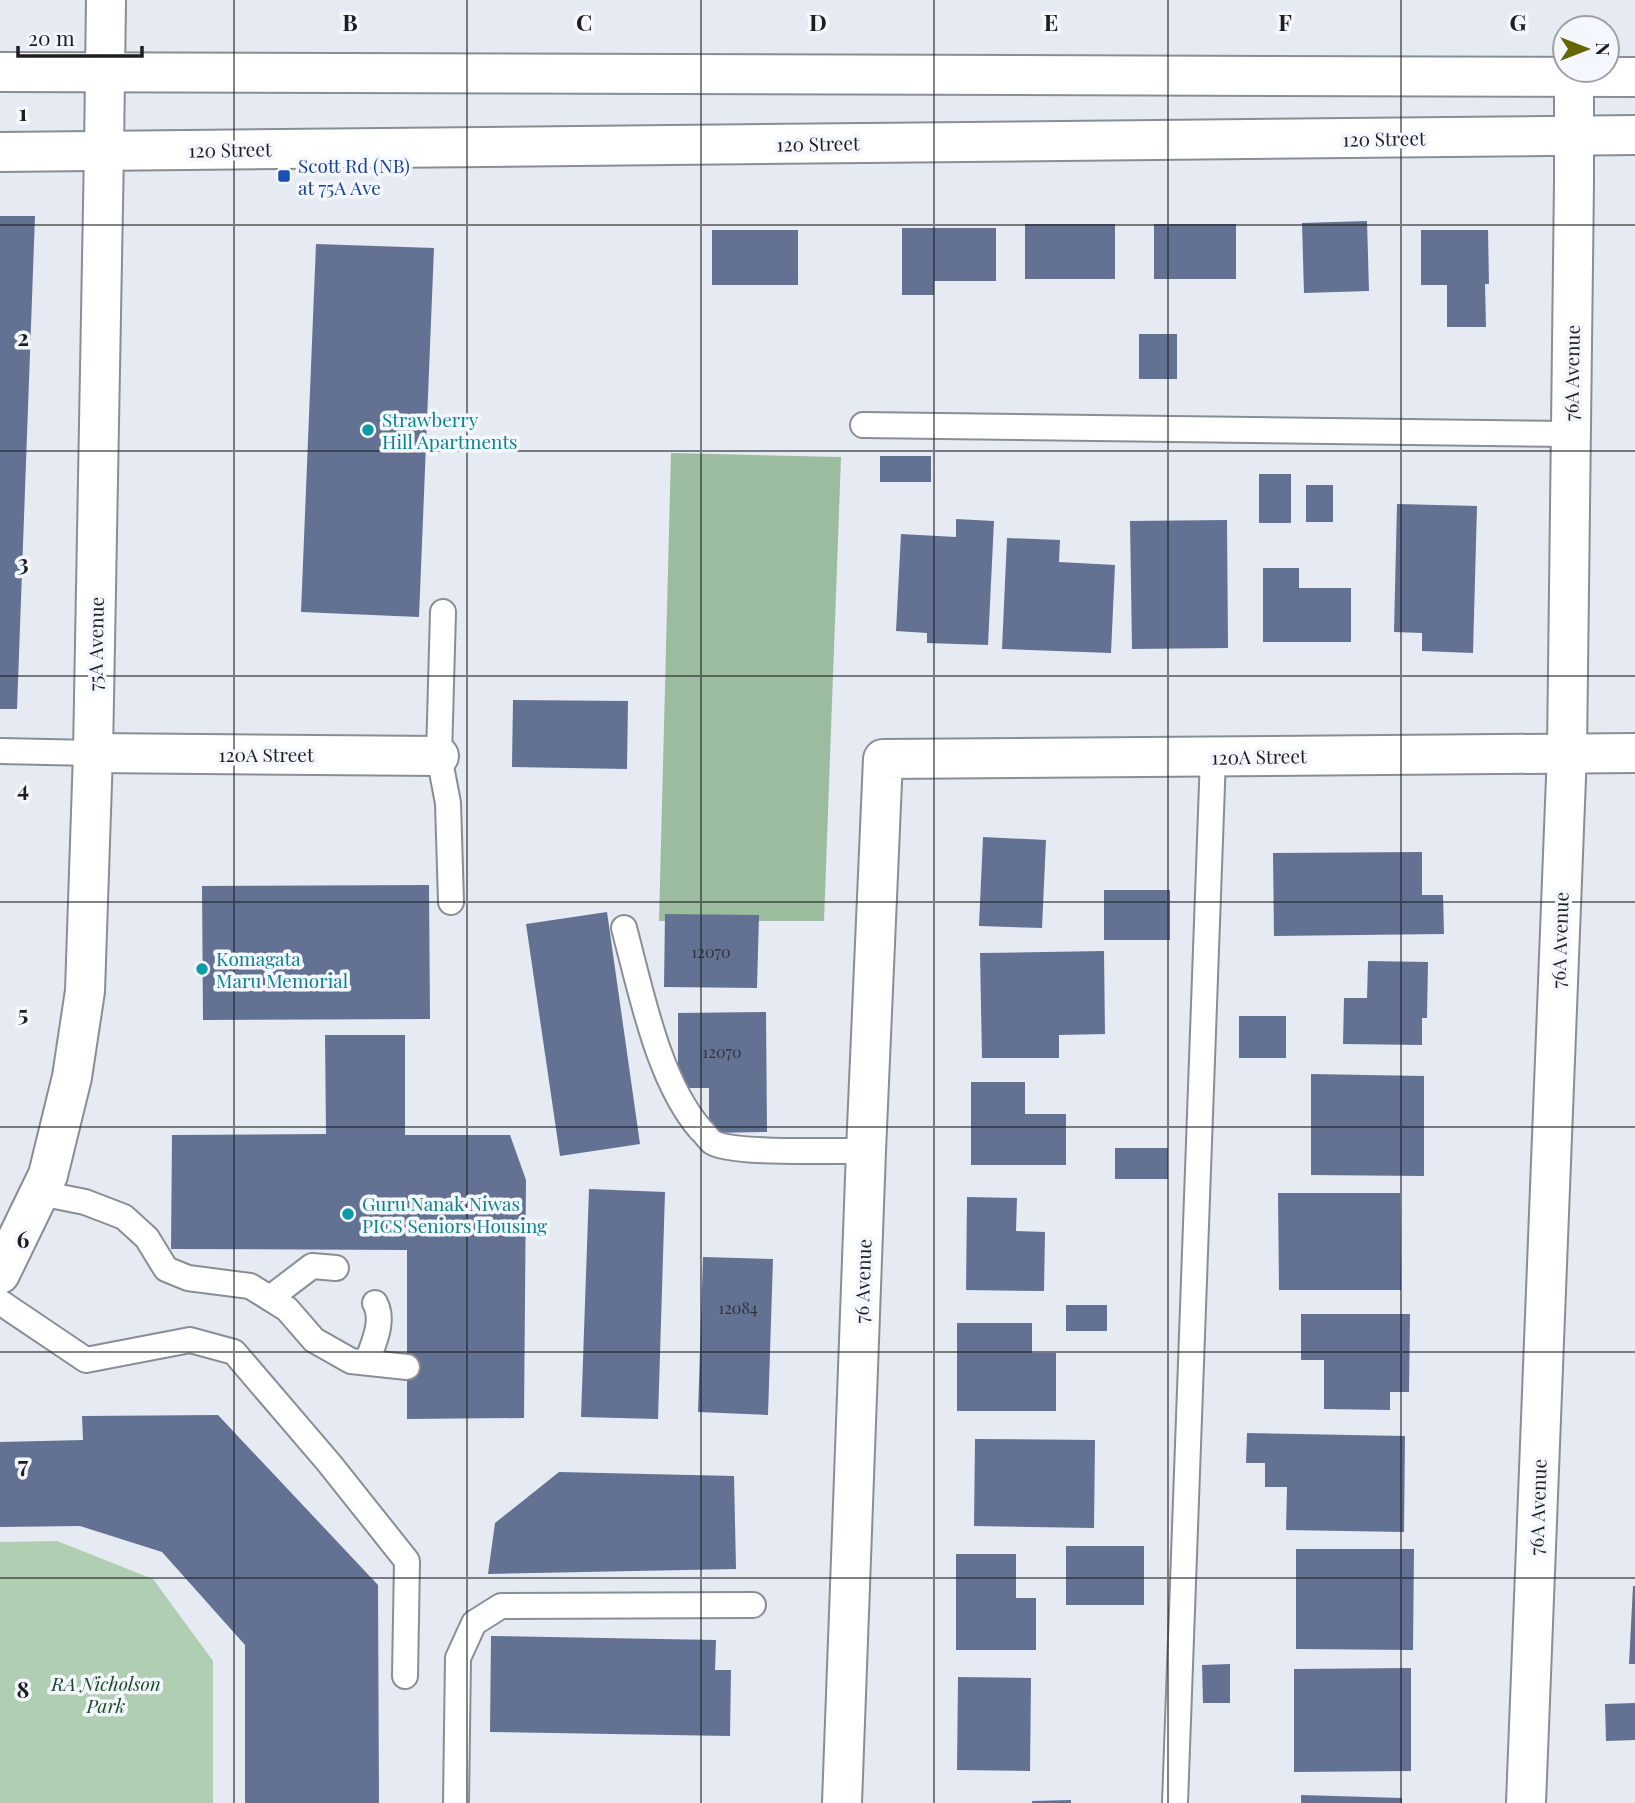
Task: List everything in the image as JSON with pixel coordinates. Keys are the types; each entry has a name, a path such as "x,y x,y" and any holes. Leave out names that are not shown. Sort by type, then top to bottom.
{"street":[{"name":"75A Avenue","path":"0,1274 48,1175 72,1077 85,991 93,753 106,0"},
{"path":"0,72 1551,77"},
{"name":"76A Avenue","path":"1526,1803 1567,752 1574,84"},
{"name":"120 Street","path":"0,152 1635,135"},
{"name":"120A Street","path":"93,753 439,756"},
{"name":"120A Street","path":"883,759 1635,753"},
{"name":"76 Avenue","path":"842,1803 883,759"}],"lane":[{"path":"863,425 1570,434"},
{"path":"443,612 439,756 448,803 451,902"},
{"path":"0,751 93,753"},
{"path":"1175,1803 1213,757"},
{"path":"624,928 644,1002 669,1077 689,1116 713,1142 755,1150 866,1151"},
{"path":"40,1194 85,1202 124,1216 147,1238 166,1269 188,1278 250,1286 288,1309 314,1340 351,1360 407,1367"},
{"path":"270,1298 312,1266 336,1268"},
{"path":"0,1302 86,1360 190,1340 234,1352 329,1463 407,1562 405,1676"},
{"path":"367,1362 378,1327 379,1310 375,1303"},
{"path":"456,1803 458,1658 474,1623 501,1606 753,1605"}],"green space":[{"path":"671,453 841,457 824,921 659,921"},
{"name":"RA Nicholson Park","path":"57,1541 153,1579 213,1661 213,1803 0,1803 0,1542"}],"building":[{"path":"0,216 35,216 17,709 0,709"},
{"path":"1367,221 1369,291 1304,293 1302,223"},
{"path":"1025,224 1115,224 1115,279 1025,279"},
{"path":"1154,224 1236,224 1236,279 1154,279"},
{"path":"902,228 996,228 996,281 934,281 934,295 902,295"},
{"path":"712,230 798,230 798,285 712,285"},
{"path":"1421,230 1488,230 1489,284 1485,284 1486,327 1447,327 1447,285 1421,285"},
{"name":"Strawberry Hill Apartments","path":"316,244 434,248 419,617 301,612"},
{"path":"1139,334 1177,334 1177,379 1139,379"},
{"path":"880,456 931,456 931,482 880,482"},
{"path":"1259,474 1291,474 1291,523 1259,523"},
{"path":"1306,485 1333,485 1333,522 1306,522"},
{"path":"1397,504 1477,506 1473,653 1422,651 1422,633 1394,632"},
{"path":"956,519 994,521 988,645 927,643 927,633 896,631 901,534 956,537"},
{"path":"1227,520 1228,648 1132,649 1130,521"},
{"path":"1007,538 1060,540 1059,562 1115,565 1111,653 1002,649"},
{"path":"1263,568 1299,568 1299,588 1351,588 1351,642 1263,642"},
{"path":"513,700 628,701 627,769 512,767"},
{"path":"983,837 1046,840 1042,928 979,926"},
{"path":"1422,852 1422,895 1443,895 1444,934 1274,936 1273,853"},
{"path":"429,885 430,1019 203,1020 202,886"},
{"path":"1104,890 1170,890 1170,940 1104,940"},
{"path":"607,912 640,1144 560,1156 526,924"},
{"path":"665,914 759,915 757,988 664,987"},
{"path":"1104,951 1105,1034 1059,1035 1059,1058 982,1058 980,953"},
{"path":"1368,961 1428,962 1427,1018 1422,1018 1422,1045 1343,1044 1344,998 1367,998"},
{"path":"766,1012 767,1132 709,1133 709,1088 678,1088 678,1013"},
{"path":"1239,1016 1286,1016 1286,1058 1239,1058"},
{"name":"Guru Nanak Niwas PICS Seniors Housing","path":"325,1035 405,1035 405,1135 510,1135 526,1180 524,1418 407,1419 407,1250 171,1249 172,1135 326,1134"},
{"path":"1311,1074 1424,1076 1424,1176 1311,1175"},
{"path":"971,1082 1025,1082 1025,1114 1066,1114 1066,1165 971,1165"},
{"path":"1115,1148 1168,1148 1168,1179 1115,1179"},
{"path":"589,1189 665,1192 658,1419 581,1417"},
{"path":"1278,1193 1400,1193 1401,1290 1279,1290"},
{"path":"967,1197 1017,1198 1016,1231 1045,1232 1044,1291 966,1290"},
{"path":"703,1257 773,1259 768,1415 698,1412"},
{"path":"1066,1305 1107,1305 1107,1331 1066,1331"},
{"path":"1301,1314 1410,1314 1409,1392 1390,1392 1390,1410 1324,1409 1324,1360 1301,1360"},
{"path":"957,1323 1032,1323 1032,1353 1056,1353 1056,1411 957,1411"},
{"path":"218,1415 378,1585 379,1803 245,1803 245,1645 162,1552 80,1526 0,1527 0,1442 83,1440 82,1416"},
{"path":"1247,1433 1405,1436 1404,1532 1286,1530 1287,1487 1265,1487 1265,1463 1246,1463"},
{"path":"975,1439 1095,1440 1094,1528 974,1526"},
{"path":"559,1472 734,1476 736,1569 488,1574 495,1523"},
{"path":"1066,1546 1144,1546 1144,1605 1066,1605"},
{"path":"1296,1549 1414,1549 1413,1650 1296,1649"},
{"path":"956,1554 1016,1554 1016,1598 1036,1598 1036,1650 956,1650"},
{"path":"1633,1586 1635,1664 1629,1664"},
{"path":"491,1636 716,1640 715,1670 731,1670 730,1736 490,1732"},
{"path":"1230,1664 1230,1703 1203,1703 1202,1665"},
{"path":"1411,1668 1411,1771 1294,1772 1294,1669"},
{"path":"958,1677 1031,1678 1030,1771 957,1770"},
{"path":"1635,1703 1635,1740 1606,1741 1605,1704"},
{"path":"1301,1795 1402,1798 1402,1803 1301,1803"},
{"path":"1071,1800 1071,1803 1032,1803 1032,1801"}],"place":[{"name":"Scott Rd (NB) at 75A Ave","path":"284,176"},
{"name":"Strawberry Hill Apartments","path":"368,430"},
{"name":"Komagata Maru Memorial","path":"202,969"},
{"name":"Guru Nanak Niwas PICS Seniors Housing","path":"348,1214"}]}
